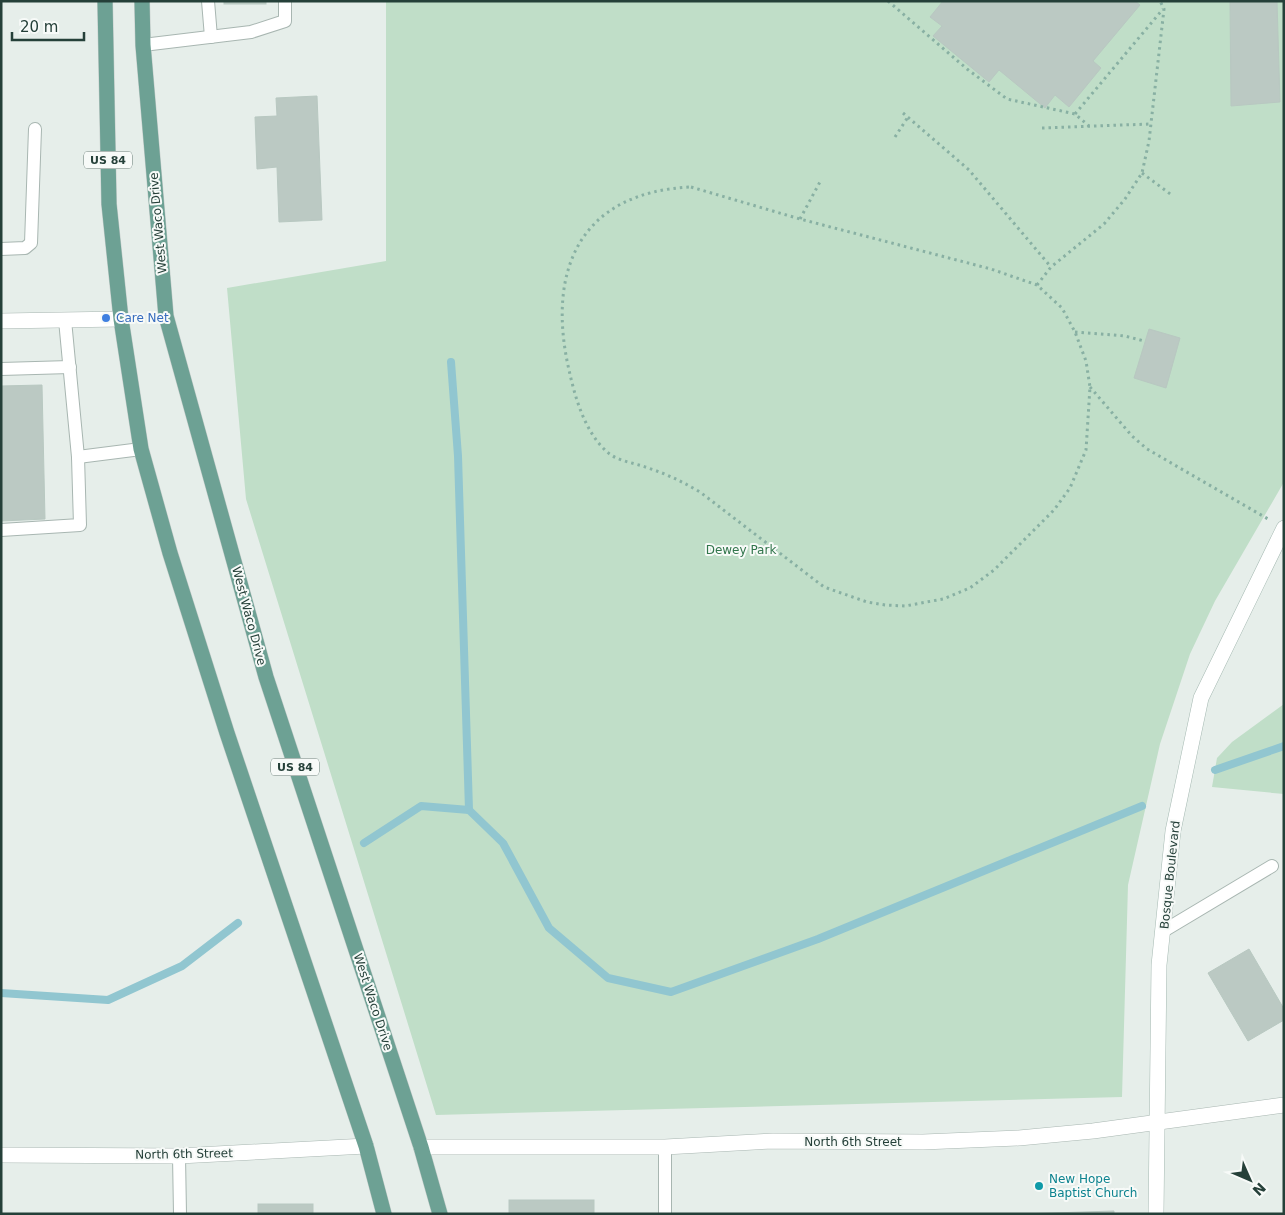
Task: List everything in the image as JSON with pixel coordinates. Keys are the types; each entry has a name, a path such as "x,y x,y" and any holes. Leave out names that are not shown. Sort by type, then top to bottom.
{"main road":[{"name":"US 84","path":"106,1 109,204 121,319 141,449 170,553 227,733 366,1146 384,1214"},
{"name":"West Waco Drive","path":"142,1 143,45 166,316 266,677 421,1147 440,1214"}],"street":[{"path":"1,321 121,319"},
{"name":"Bosque Boulevard","path":"1156,1214 1160,965 1165,930 1173,831 1201,698 1284,528"},
{"name":"North 6th Street","path":"421,1147 665,1148 773,1141 923,1142 1009,1138 1157,1123 1284,1105"},
{"name":"North 6th Street","path":"1,1155 179,1156 366,1146"}],"lane":[{"path":"208,1 211,37"},
{"path":"143,45 251,32 285,21 285,1"},
{"path":"1,249 25,248 31,243 35,129"},
{"path":"1,530 80,525 78,457 65,320"},
{"path":"1,369 70,366"},
{"path":"78,457 141,449"},
{"path":"1165,930 1272,866"},
{"path":"665,1148 665,1214"},
{"path":"179,1156 180,1214"}],"path":[{"path":"888,1 967,69 1007,99 1075,114 1089,126"},
{"path":"1037,285 1051,267 1104,224 1142,173 1150,141 1150,124 1164,9 1160,1"},
{"path":"1075,114 1164,9"},
{"path":"903,113 968,170 1014,221 1051,267"},
{"path":"895,137 908,117"},
{"path":"1042,128 1150,124"},
{"path":"1142,173 1172,196"},
{"path":"800,219 822,180"},
{"path":"691,187 800,219 991,269 1037,285 1051,295 1062,308 1075,332 1086,361 1090,386 1086,450 1070,488 1054,510 1016,550 988,574 957,595 905,606 867,602 824,587 700,492 681,480 614,457 605,450 586,422 578,402 566,357 563,332 564,288 573,252 594,223 618,206 656,190 691,187"},
{"path":"1075,332 1125,336 1144,341"},
{"path":"1090,386 1132,436 1147,449 1284,528"}],"green space":[{"name":"Dewey Park","path":"386,1 1284,1 1284,482 1215,601 1190,654 1160,744 1128,885 1122,1097 436,1115 246,499 227,288 386,261"},
{"path":"1284,704 1284,794 1212,787 1217,758 1232,742"}],"building":[{"path":"224,1 266,1 266,4 224,4"},
{"path":"943,1 1135,1 1140,5 1093,61 1101,68 1069,107 1055,95 1045,108 999,70 989,82 933,36 942,26 930,17"},
{"path":"1230,1 1277,1 1280,102 1231,106"},
{"path":"317,96 322,220 279,222 277,167 257,169 255,117 277,116 276,98"},
{"path":"1149,329 1180,338 1166,388 1134,378"},
{"path":"42,385 45,519 1,521 1,386"},
{"path":"1249,949 1284,1009 1284,1020 1248,1041 1208,973"},
{"path":"509,1200 594,1200 594,1214 509,1214"},
{"path":"258,1204 313,1204 313,1214 258,1214"},
{"path":"1114,1211 1114,1214 1021,1214"}],"waterway":[{"path":"451,362 458,456 469,810"},
{"path":"1215,770 1284,746"},
{"path":"364,843 421,806 469,810 503,843 549,928 608,978 671,992 818,939 1142,806"},
{"path":"1,993 108,1000 182,966 238,923"}],"place":[{"name":"Care Net","path":"106,318"},
{"name":"New Hope Baptist Church","path":"1039,1186"}]}
